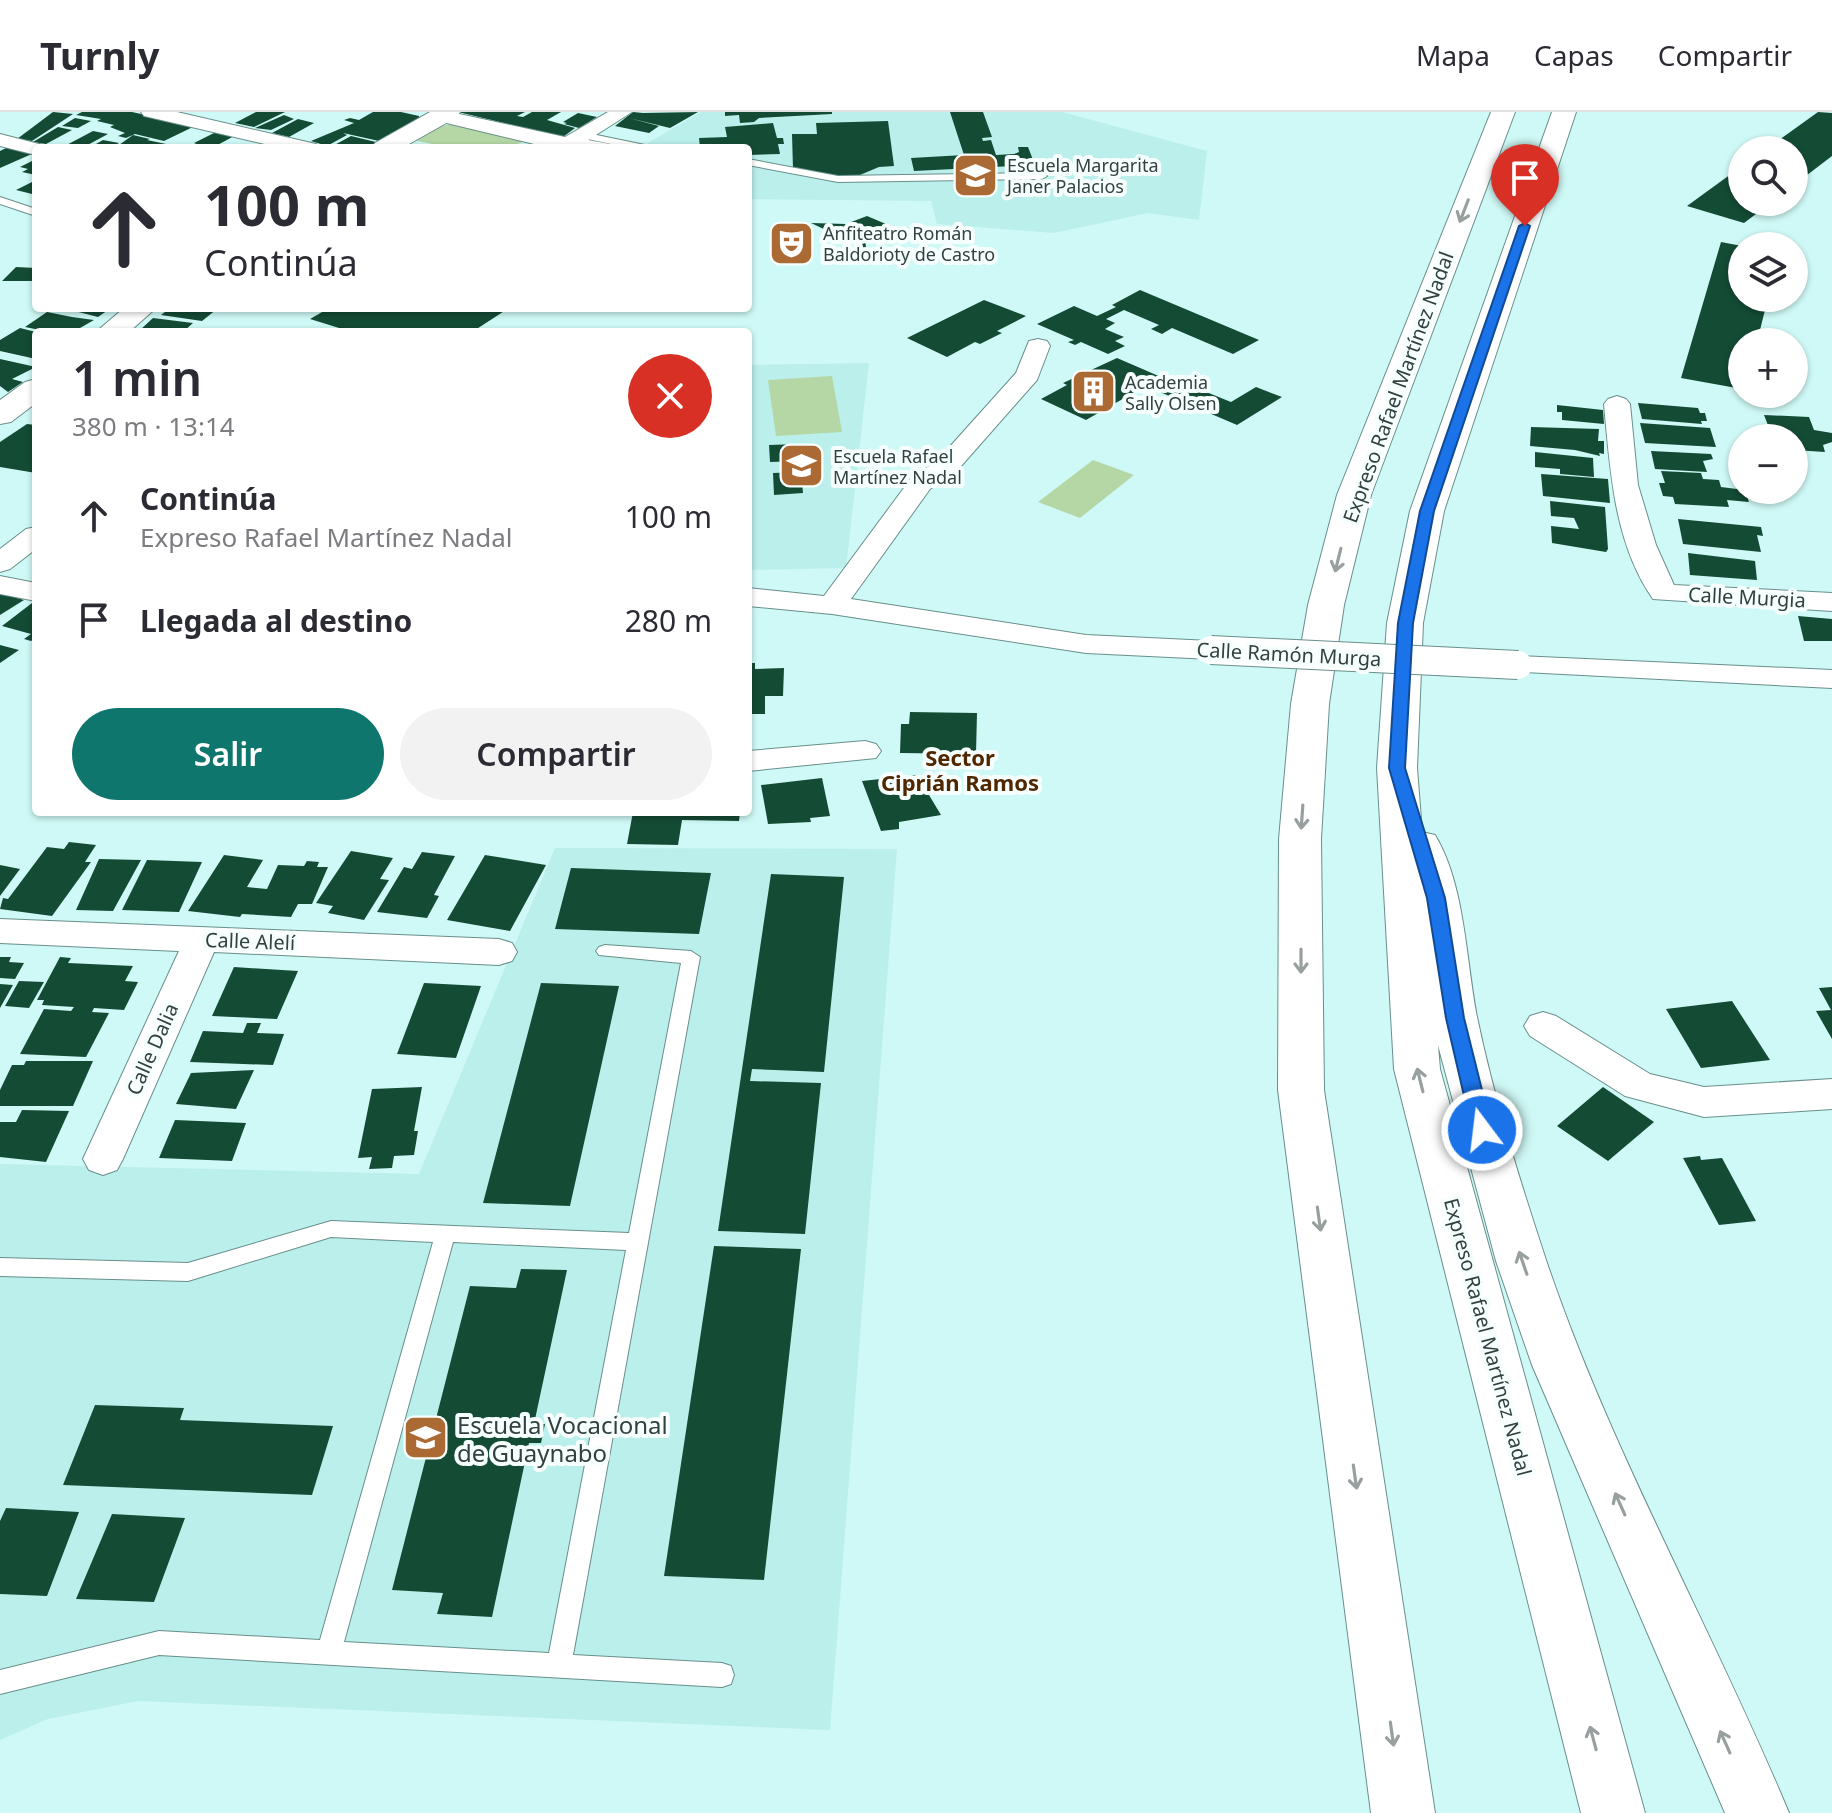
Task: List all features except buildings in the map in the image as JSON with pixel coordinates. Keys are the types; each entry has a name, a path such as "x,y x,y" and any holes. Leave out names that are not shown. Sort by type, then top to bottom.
{"main road":[{"name":"Expreso Rafael Martínez Nadal","path":"1403,1813 1301,1090 1300,839 1312,690 1326,605 1354,495 1503,112"},
{"name":"Expreso Rafael Martínez Nadal","path":"1564,112 1427,511 1405,623 1397,768 1417,1069 1613,1813"},
{"path":"390,144 437,113"},
{"path":"116,328 137,312"},
{"path":"0,415 32,391"},
{"path":"1397,768 1436,898 1455,1018 1475,1103 1521,1261 1559,1365 1757,1813"}],"street":[{"path":"151,112 292,144"},
{"path":"189,141 242,112"},
{"path":"437,113 570,142 622,112"},
{"path":"0,140 32,148"},
{"path":"832,605 921,483 946,467 1028,375 1038,346"},
{"name":"Calle Murgia","path":"1617,404 1625,485 1642,545 1663,593 1832,602"},
{"path":"0,563 32,538"},
{"path":"0,585 32,591"},
{"name":"Calle Ramón Murga","path":"752,597 832,605 1086,644 1832,679"},
{"path":"752,761 865,751"},
{"name":"Calle Alelí","path":"0,931 499,952"},
{"name":"Calle Dalia","path":"103,1159 202,939"},
{"path":"1543,1026 1639,1086 1704,1102 1832,1094"}],"lane":[{"path":"570,142 595,144"},
{"path":"752,163 838,179 1042,176"},
{"path":"0,200 32,212"},
{"path":"559,1666 691,957 605,951"},
{"path":"0,1267 188,1272 331,1229 638,1242"},
{"path":"329,1652 445,1234"},
{"path":"0,1682 159,1643 722,1675"}],"shaded area":[{"name":"Escuela Margarita Janer Palacios","path":"701,112 1062,112 1207,151 1199,220 1148,213 1054,233 937,224 931,201 752,199 752,144 646,144"},
{"name":"Escuela Rafael Martínez Nadal","path":"869,363 846,568 752,570 752,365"},
{"name":"Escuela Vocacional de Guaynabo","path":"555,848 897,849 830,1730 138,1701 48,1719 0,1740 0,1164 419,1174"}],"green space":[{"path":"453,124 526,140 516,144 435,144 414,140 440,126"},
{"path":"832,376 842,432 776,436 768,380"},
{"path":"1093,460 1134,475 1080,518 1038,502"}],"place":[{"name":"Escuela Margarita Janer Palacios","path":"976,175"},
{"name":"Anfiteatro Román Baldorioty de Castro","path":"792,243"},
{"name":"Academia Sally Olsen","path":"1094,392"},
{"name":"Escuela Rafael Martínez Nadal","path":"802,466"},
{"name":"Escuela Vocacional de Guaynabo","path":"426,1438"}],"district":[{"name":"Sector Ciprián Ramos","path":"960,770"}],"route":[{"path":"1482,1130 1455,1018 1436,898 1397,768 1405,623 1427,511 1525,226"}]}
